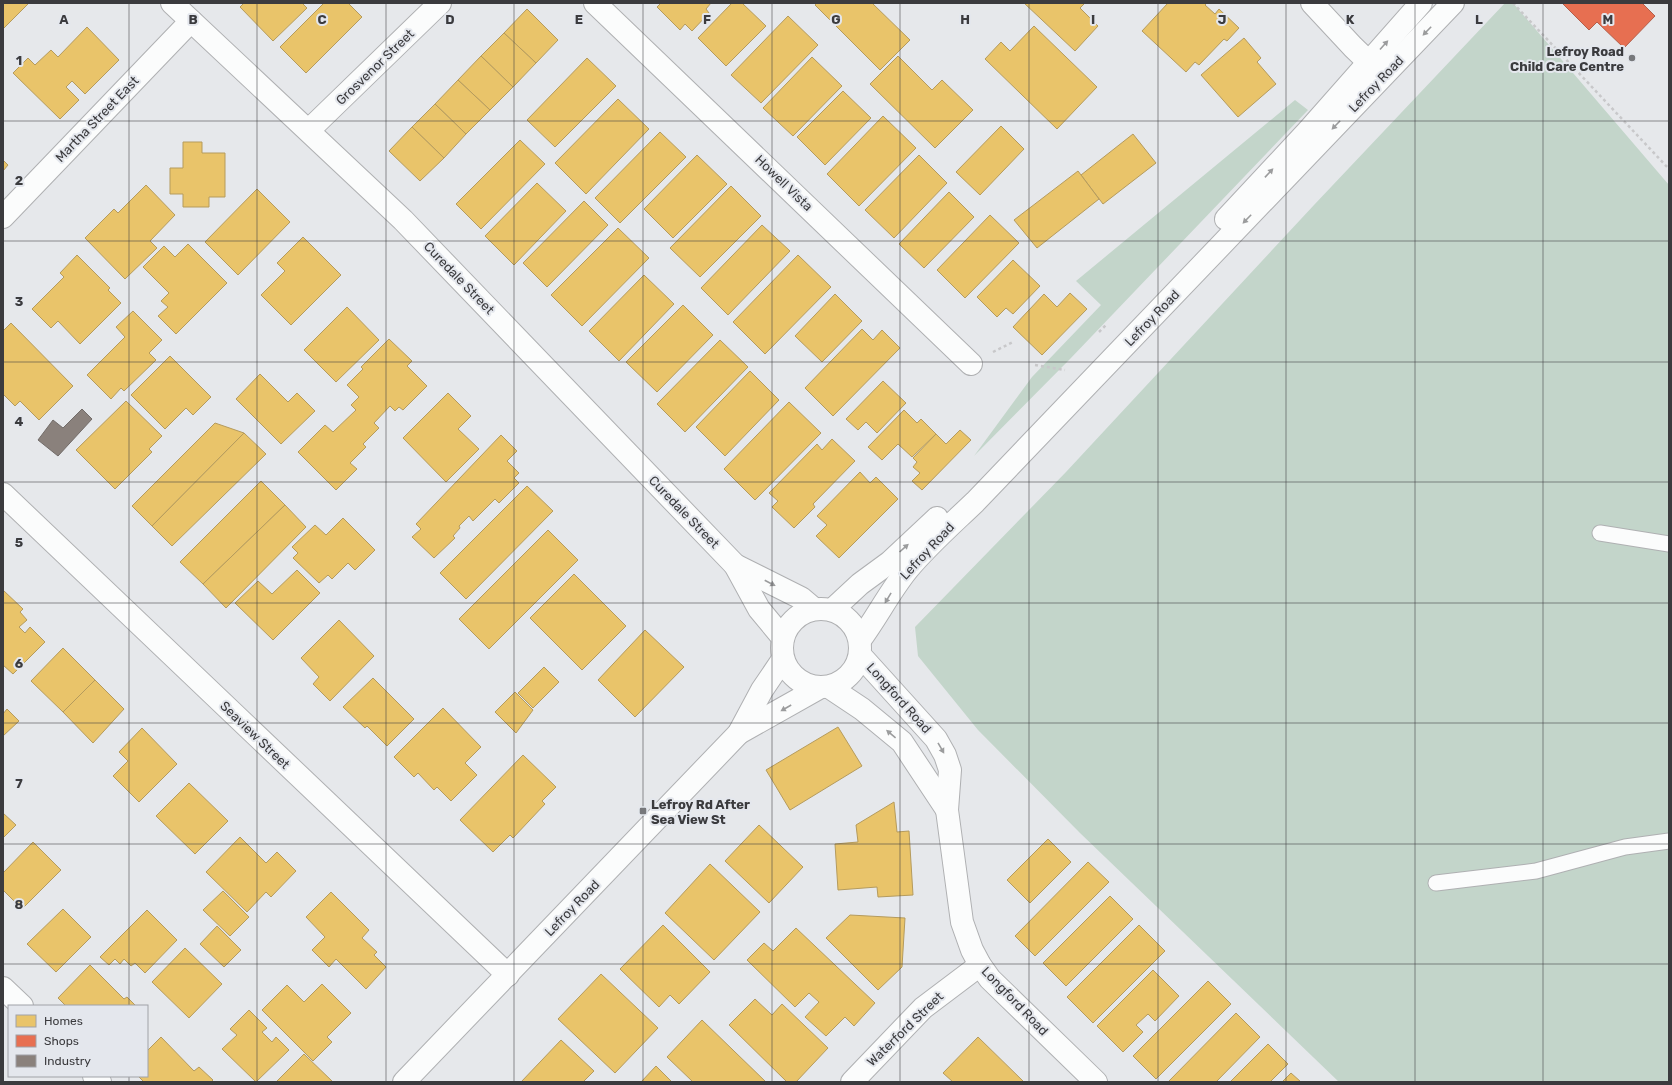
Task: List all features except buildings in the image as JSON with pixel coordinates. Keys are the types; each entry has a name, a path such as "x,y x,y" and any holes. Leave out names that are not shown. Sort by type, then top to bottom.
{"street":[{"name":"Curedale Street","path":"172,3 309,130 403,220 735,565 783,649"},
{"name":"Grosvenor Street","path":"309,130 440,3"},
{"name":"Howell Vista","path":"595,3 972,364"},
{"path":"1312,3 1376,69"},
{"name":"Lefroy Road","path":"739,733 824,688 840,683 849,676 857,666 860,648 876,618 890,593 908,569 935,540 976,502 1376,69 1421,3"},
{"name":"Lefroy Road","path":"404,1082 739,733 783,649 794,619 823,610 860,584 890,562 966,493 1308,131 1376,69 1453,3"},
{"name":"Martha Street East","path":"3,217 191,21"},
{"name":"Seaview Street","path":"3,494 508,975"},
{"name":"Curedale Street","path":"735,565 823,610"},
{"path":"823,610 842,614 851,622 860,648"},
{"name":"Longford Road","path":"860,648 936,739 945,755 950,770 948,810 962,922 966,937 980,965 998,988 1096,1082"},
{"path":"783,649 788,670 796,679 807,686 824,688"},
{"name":"Longford Road","path":"824,688 862,710 902,742 948,810"},
{"name":"Waterford Street","path":"852,1082 923,1008 980,965"},
{"path":"3,988 21,1005"}],"lane":[{"path":"1600,533 1669,544"},
{"path":"1436,883 1536,871 1625,847 1669,841"}],"path":[{"path":"1513,3 1669,169"}],"green space":[{"path":"1505,3 1513,3 1669,185 1669,1082 1339,1082 1080,833 978,730 918,656 915,627 1066,472 1314,205"},
{"path":"1295,100 1308,110 1070,359 974,456 1032,377 1101,305 1076,281"}],"place":[{"name":"Lefroy Road Child Care Centre","path":"1632,58"},
{"name":"Lefroy Rd After Sea View St","path":"643,811"}]}
